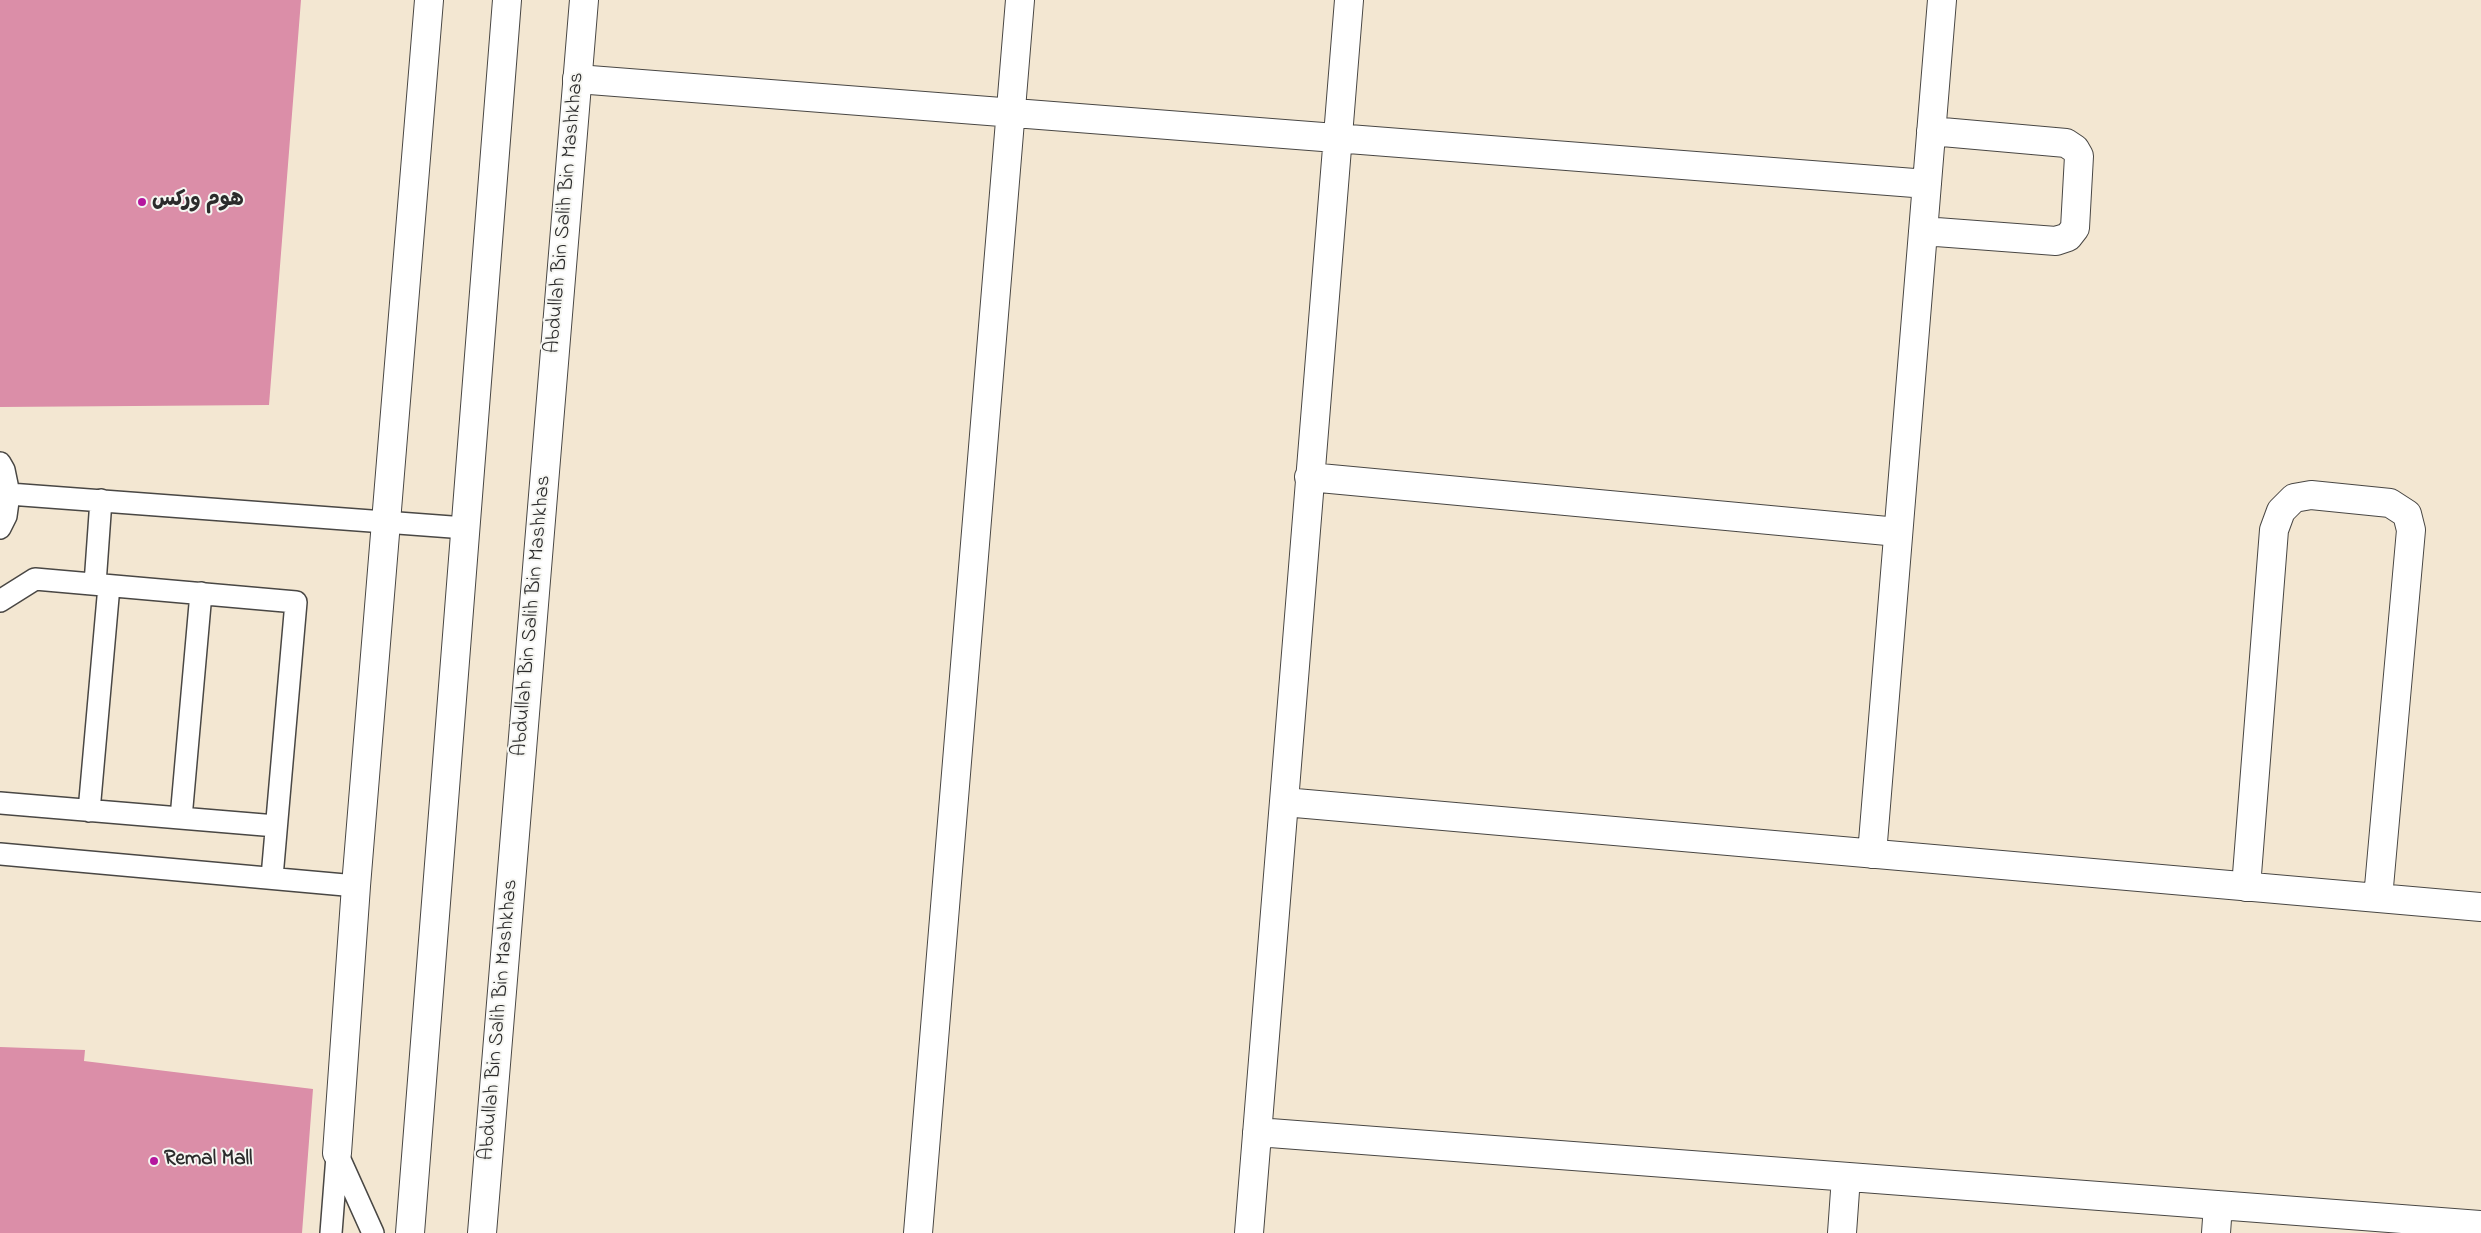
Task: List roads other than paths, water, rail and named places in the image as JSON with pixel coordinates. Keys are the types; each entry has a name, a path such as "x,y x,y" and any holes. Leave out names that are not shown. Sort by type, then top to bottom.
{"street":[{"path":"337,1153 356,886 429,0"},
{"path":"410,1233 507,0"},
{"name":"Abdullah Bin Salih Bin Mashkhas","path":"482,1233 584,0"},
{"path":"918,1233 1020,0"},
{"path":"1249,1233 1336,138 1349,0"},
{"path":"1872,854 1942,0"},
{"path":"577,79 1927,184"},
{"path":"1923,231 2056,242 2068,237 2075,228 2079,156 2076,149 2066,143 1931,132"},
{"path":"1309,477 1898,532"},
{"path":"2246,887 2274,530 2281,511 2294,498 2311,495 2390,503 2407,514 2411,530 2378,898"},
{"path":"1284,802 2481,907"},
{"path":"1257,1132 2218,1205 2356,1224 2481,1225"},
{"path":"1842,1233 1846,1177"},
{"path":"2216,1233 2218,1205"}],"lane":[{"path":"0,463 4,470 9,494 6,516 0,528"},
{"path":"9,494 466,528"},
{"path":"89,810 102,585 101,500"},
{"path":"0,602 35,579 296,602 272,878"},
{"path":"182,818 201,593"},
{"path":"0,803 276,826"},
{"path":"0,854 356,886"},
{"path":"331,1233 337,1153"},
{"path":"337,1153 373,1233"}],"place":[{"name":"هوم وركس","path":"142,202"},
{"name":"Remal Mall","path":"154,1161"}]}
